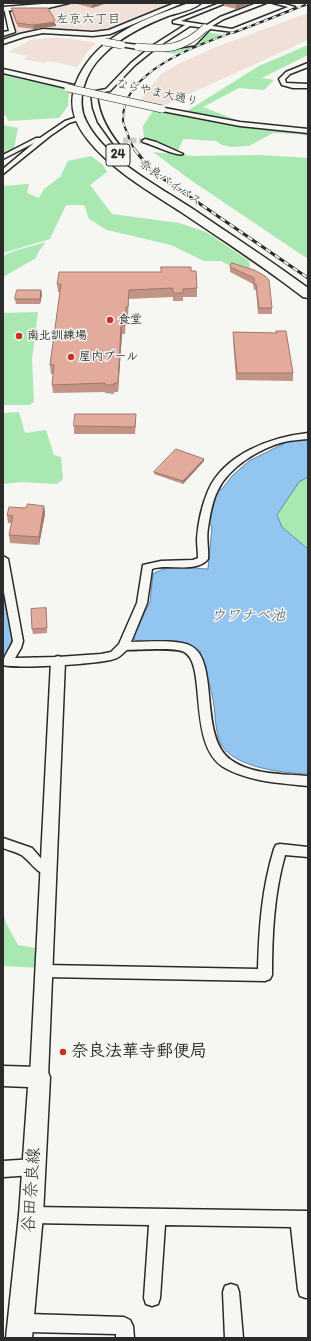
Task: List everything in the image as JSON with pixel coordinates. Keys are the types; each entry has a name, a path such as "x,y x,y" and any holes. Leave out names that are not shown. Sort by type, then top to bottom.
{"highway":[{"name":"奈良バイパス","path":"197,3 152,19 116,40 100,52 84,72 76,91 77,110 98,146 113,159 273,268 308,294"},
{"name":"奈良バイパス","path":"76,91 89,80 94,66 114,46 133,33 206,3"},
{"path":"102,64 122,45 143,31 210,3"},
{"name":"24","path":"76,91 79,72 101,42 152,19"},
{"name":"24","path":"76,91 91,85"},
{"name":"奈良バイパス","path":"76,91 87,107 90,118 98,133 125,160 152,182 284,266 308,285"}],"main road":[{"path":"3,1076 39,1077"},
{"name":"谷田奈良線","path":"19,1329 31,1216 39,1077"}],"street":[{"path":"3,34 12,32 6,19 4,9 48,6 66,3"},
{"path":"4,44 27,34 43,31 93,34 110,32 180,3"},
{"path":"224,3 175,22 232,31 293,7 275,3"},
{"path":"4,44 44,37 66,37 150,48 177,46 191,41 206,27 222,18 263,3"},
{"path":"125,160 126,156 120,151 119,147 109,136 98,118 95,108 94,92 108,90 133,64 152,48 188,25"},
{"path":"152,48 166,49 190,45 197,40 206,27"},
{"path":"307,84 289,86 284,84 282,79 288,73 308,65"},
{"name":"ならやま大通り","path":"3,72 76,91 233,123 308,130"},
{"path":"3,172 48,135 67,122 76,119"},
{"path":"3,157 34,140 48,135"},
{"path":"109,136 114,136 119,140 123,140"},
{"path":"144,141 154,143 180,154 151,150"},
{"path":"119,147 129,148"},
{"path":"5,662 58,661 101,658 114,655 124,646 142,603 147,568 159,563 195,564 203,559 202,540 204,526 213,491 218,481 239,462 269,445 280,440 308,436"},
{"path":"3,559 18,640 16,648 5,662"},
{"path":"124,646 180,647 189,649 195,657 204,691 208,735 227,764 255,773 308,780"},
{"path":"39,1077 58,661"},
{"path":"3,843 28,852 41,867 49,869"},
{"path":"45,971 265,975 265,934 275,866 280,849 308,852"},
{"path":"3,1169 34,1167"},
{"path":"31,1216 303,1219 306,1290"},
{"path":"152,1298 158,1217"},
{"path":"231,1292 234,1338"},
{"path":"19,1329 28,1323 124,1326 125,1338"}],"shaded area":[{"path":"74,3 177,3 117,29 98,33 62,30 22,34 15,32 9,11 48,8"},
{"path":"308,13 308,40 165,105 140,100 160,75 176,65 216,47"},
{"path":"67,38 96,44 88,51 77,67 49,61 44,63 23,59 28,56 8,52 30,40"}],"green space":[{"path":"207,32 223,35 175,54 152,50 188,45"},
{"path":"308,45 308,55 262,78 274,80 264,90 239,88 203,107 239,121 187,111 259,66"},
{"path":"3,75 69,90 68,106 59,118 8,121 6,116 3,115"},
{"path":"154,109 222,124 308,133 308,136 299,134 273,133 249,146 231,147 222,145 216,141 183,139 178,151 155,141 144,140 143,126"},
{"path":"3,125 18,128 14,148 3,157"},
{"path":"153,152 194,156 260,155 308,158 308,259 192,181"},
{"path":"91,156 103,165 107,172 90,185 112,214 179,223 206,232 249,261 250,270 232,267 221,261 204,261 171,245 107,230 89,219 84,205 66,205 50,239 3,253 3,186 29,184 27,193 39,198 44,189 60,177 68,161"},
{"path":"46,242 36,258 3,277 3,256 14,251"},
{"name":"南北訓練場","path":"38,312 32,359 34,402 29,405 3,405 3,313"},
{"path":"19,412 25,433 46,430 54,455 61,457 63,479 57,484 21,482 3,484 3,413"},
{"path":"308,477 308,549 282,527 277,515 299,482"},
{"path":"3,911 6,923 18,945 41,949 40,968 3,966"}],"water":[{"name":"ウワナベ池","path":"308,439 308,477 299,482 277,515 282,527 308,549 308,774 260,768 237,759 227,752 221,744 219,738 212,695 200,651 187,645 140,642 135,640 133,637 150,602 153,574 172,568 208,569 212,527 209,523 211,507 216,491 222,489 232,476 249,461 287,442"},
{"path":"3,585 12,639 3,658"}],"building":[{"path":"12,8 48,8 56,22 33,25 17,23"},
{"path":"232,263 254,270 269,280 272,308 259,308 254,278 230,267"},
{"path":"161,267 191,267 191,271 196,271 197,288 183,289 183,293 173,293 173,288 129,290 125,325 121,325 118,383 114,383 114,385 105,385 105,383 52,385 54,365 50,365 61,284 57,284 59,272 161,272"},
{"path":"17,290 41,290 40,299 15,299"},
{"path":"276,331 286,331 293,373 237,373 233,332 277,333"},
{"path":"75,414 136,414 135,427 74,426"},
{"path":"176,449 204,459 183,481 154,472"},
{"path":"28,504 44,506 39,537 9,535 13,516 7,515 9,507 25,508"},
{"path":"46,608 47,628 32,629 31,609"}],"tunnel":[{"path":"123,140 145,141"}],"railway":[{"path":"136,151 130,142 123,123 126,101 137,85 152,71 172,58 193,48 308,4"},
{"path":"135,150 152,171 308,278"}],"place":[{"name":"食堂","path":"110,320"},
{"name":"南北訓練場","path":"19,336"},
{"name":"屋内プール","path":"71,357"},
{"name":"奈良法華寺郵便局","path":"63,1052"}],"district":[{"name":"左京六丁目","path":"88,20"}]}
